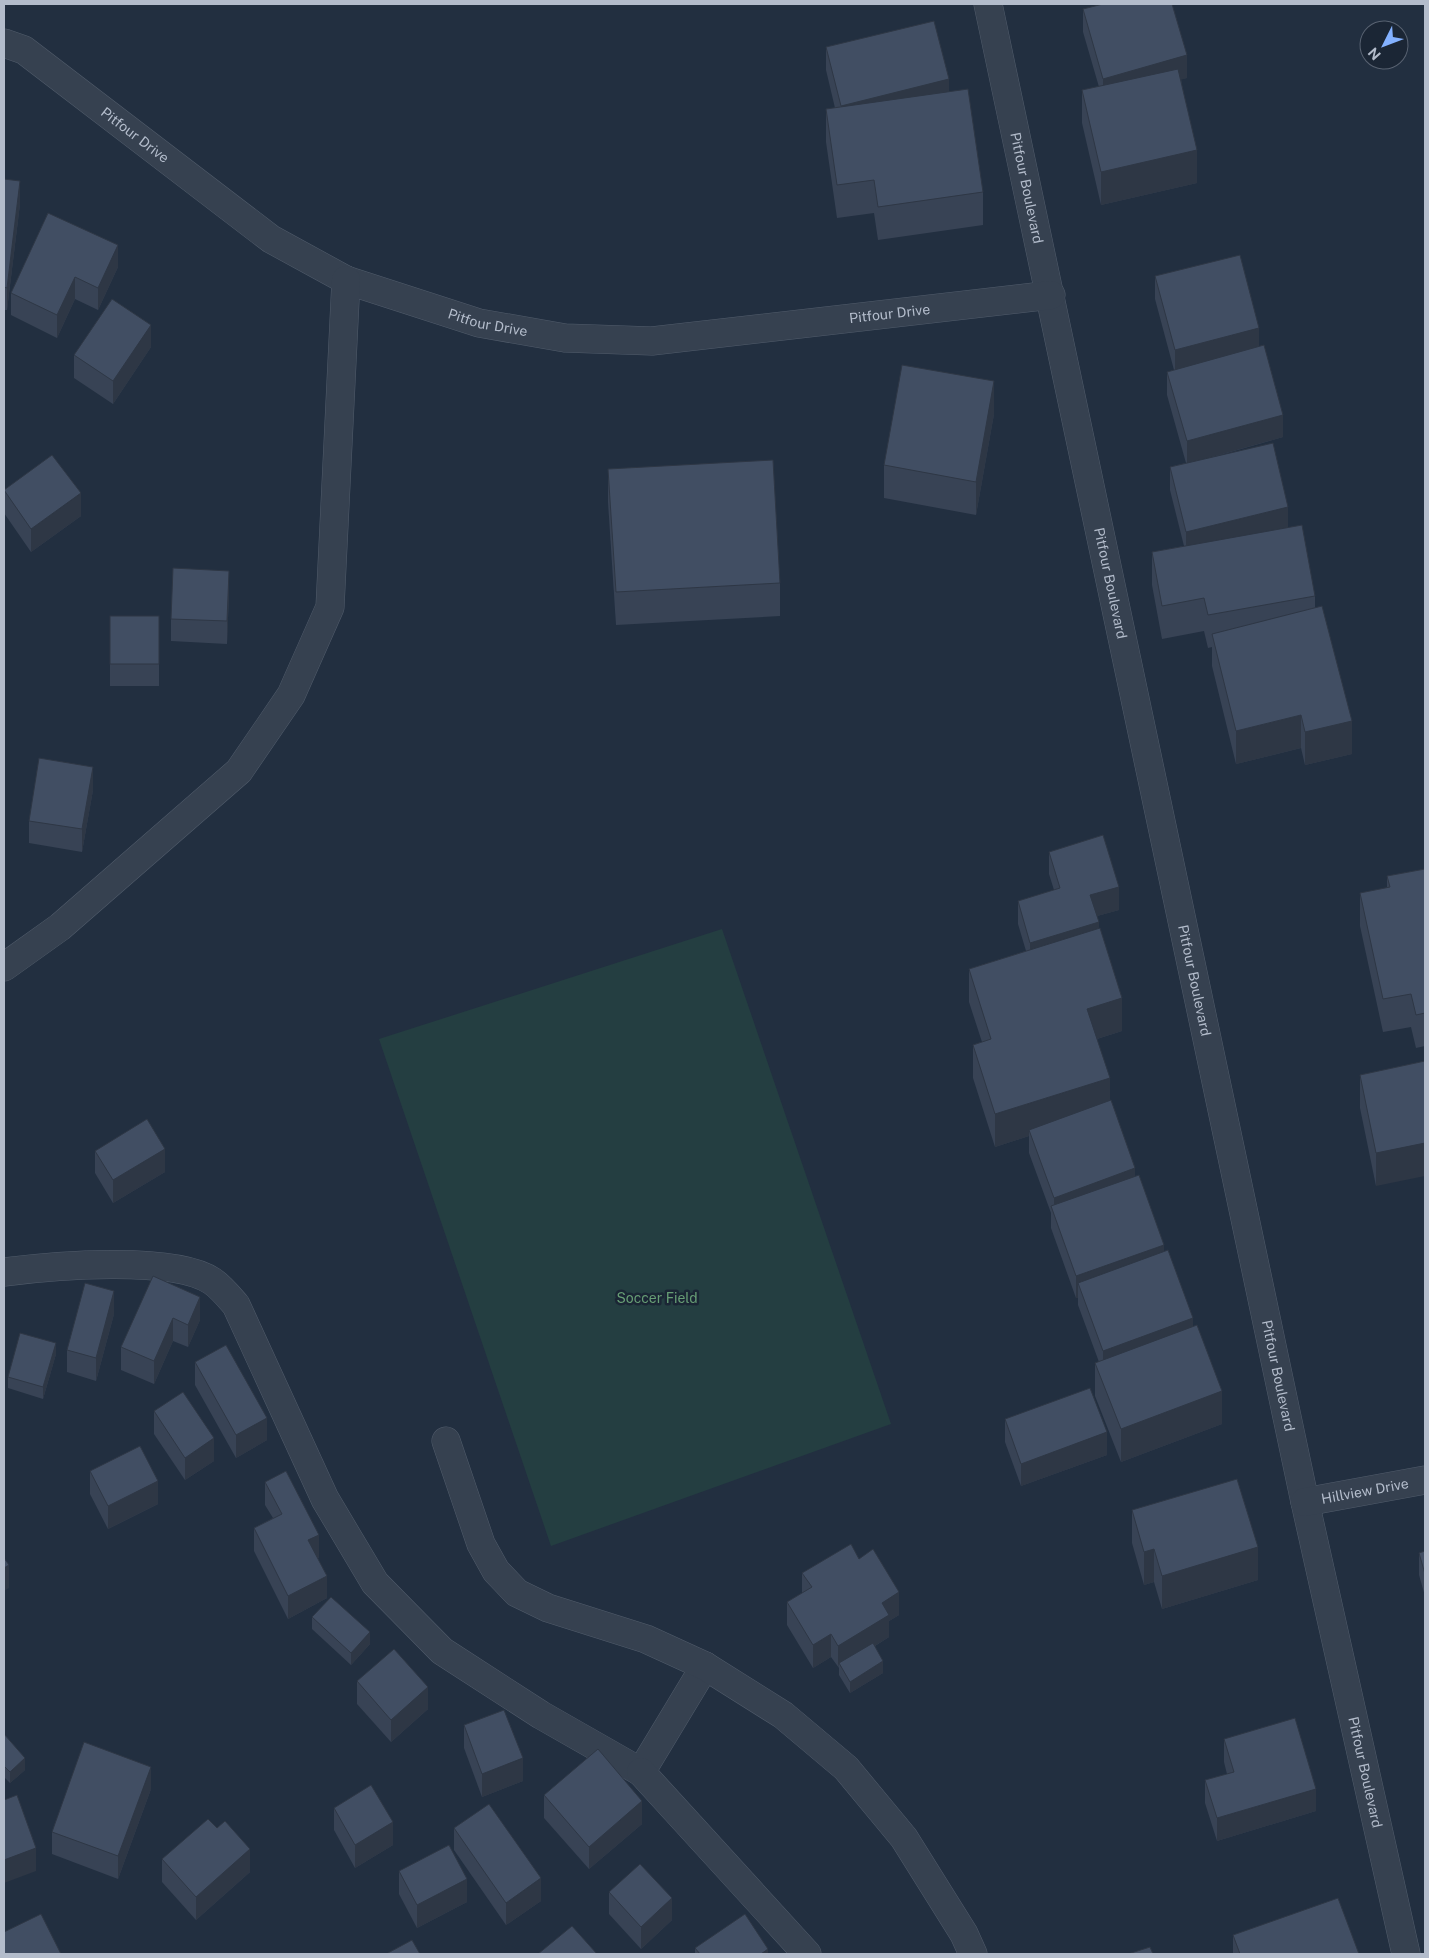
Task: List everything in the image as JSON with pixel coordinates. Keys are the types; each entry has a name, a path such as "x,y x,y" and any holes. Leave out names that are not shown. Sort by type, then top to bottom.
{"street":[{"name":"Pitfour Boulevard","path":"988,4 1306,1502 1406,1954"},
{"name":"Pitfour Drive","path":"4,43 24,50 271,239 346,280 479,323 565,338 652,341 1051,295"},
{"path":"4,967 60,927 239,771 290,695 330,607 346,280"},
{"path":"4,1272 40,1268 112,1265 181,1268 212,1281 236,1305 325,1499 375,1583 442,1651 541,1715 641,1772 806,1954"},
{"path":"446,1441 481,1544 496,1571 517,1593 548,1608 646,1639 704,1666 783,1716 846,1768 904,1838 964,1934 973,1954"},
{"name":"Hillview Drive","path":"1306,1502 1425,1480"},
{"path":"641,1772 704,1666"}],"green space":[{"name":"Soccer Field","path":"722,929 891,1424 551,1546 379,1039"}],"building":[{"path":"1103,4 1172,4 1187,55 1103,79 1083,9"},
{"path":"934,21 949,79 841,106 826,47"},
{"path":"1178,69 1197,150 1101,172 1082,90"},
{"path":"968,89 983,192 878,207 874,180 837,185 826,109"},
{"path":"4,179 20,181 7,288 4,287"},
{"path":"48,213 118,245 98,288 75,277 57,315 11,293"},
{"path":"1240,255 1259,328 1175,350 1155,276"},
{"path":"112,299 151,325 113,381 74,355"},
{"path":"1264,345 1283,415 1187,441 1167,372"},
{"path":"902,365 994,381 976,482 884,465"},
{"path":"1273,443 1288,507 1186,532 1170,467"},
{"path":"52,455 81,493 31,529 4,490"},
{"path":"773,460 780,583 616,592 608,469"},
{"path":"1302,525 1315,596 1208,615 1204,598 1162,606 1152,552"},
{"path":"173,568 229,571 227,621 171,619"},
{"path":"1322,606 1352,721 1305,732 1301,715 1236,731 1212,634"},
{"path":"110,616 159,616 159,664 110,664"},
{"path":"39,758 93,767 82,829 29,821"},
{"path":"1103,835 1119,887 1090,895 1099,922 1030,943 1018,901 1060,888 1049,852"},
{"path":"1425,869 1425,1013 1416,1015 1411,994 1383,999 1360,893 1390,887 1387,876"},
{"path":"1100,928 1122,998 1087,1009 1110,1078 995,1114 973,1045 991,1039 969,969"},
{"path":"1425,1061 1425,1143 1376,1153 1360,1075"},
{"path":"1111,1100 1135,1168 1054,1198 1029,1130"},
{"path":"147,1119 165,1149 113,1180 95,1151"},
{"path":"1139,1175 1164,1245 1076,1276 1051,1206"},
{"path":"1168,1250 1193,1318 1103,1351 1078,1283"},
{"path":"153,1276 200,1297 188,1325 173,1318 154,1361 121,1347"},
{"path":"85,1283 114,1291 96,1358 67,1350"},
{"path":"1197,1325 1222,1391 1121,1429 1095,1363"},
{"path":"20,1333 56,1343 43,1387 8,1377"},
{"path":"226,1345 267,1418 236,1435 195,1362"},
{"path":"1090,1388 1107,1432 1021,1464 1005,1419"},
{"path":"183,1392 214,1438 185,1458 154,1411"},
{"path":"140,1446 158,1481 108,1506 90,1471"},
{"path":"286,1471 319,1535 308,1540 327,1576 288,1596 254,1528 282,1514 265,1482"},
{"path":"1237,1479 1258,1547 1162,1576 1154,1549 1144,1552 1132,1510"},
{"path":"851,1544 859,1559 873,1549 899,1592 882,1603 889,1615 838,1646 831,1634 813,1645 787,1602 812,1587 802,1573"},
{"path":"1425,1551 1425,1574 1419,1553"},
{"path":"4,1558 9,1565 4,1568"},
{"path":"331,1597 370,1632 351,1653 312,1617"},
{"path":"873,1643 883,1661 850,1682 839,1663"},
{"path":"394,1649 428,1687 391,1720 357,1681"},
{"path":"504,1710 523,1758 482,1774 464,1725"},
{"path":"1295,1718 1316,1789 1217,1818 1205,1780 1234,1772 1224,1739"},
{"path":"4,1734 25,1758 10,1772 4,1766"},
{"path":"84,1742 151,1767 118,1856 52,1832"},
{"path":"598,1749 642,1801 589,1847 544,1795"},
{"path":"371,1785 393,1822 355,1845 334,1808"},
{"path":"17,1795 36,1848 4,1860 4,1800"},
{"path":"489,1804 541,1878 506,1903 454,1828"},
{"path":"208,1819 217,1828 225,1821 250,1849 196,1897 162,1859"},
{"path":"449,1845 467,1879 417,1905 399,1871"},
{"path":"640,1864 672,1898 641,1927 609,1892"},
{"path":"1338,1898 1359,1954 1240,1954 1233,1935"},
{"path":"41,1914 61,1954 4,1954 4,1932"},
{"path":"745,1914 768,1949 761,1954 700,1954 695,1948"},
{"path":"572,1926 597,1954 538,1954"},
{"path":"412,1940 420,1954 386,1954"},
{"path":"1150,1947 1153,1954 1128,1954"}]}
